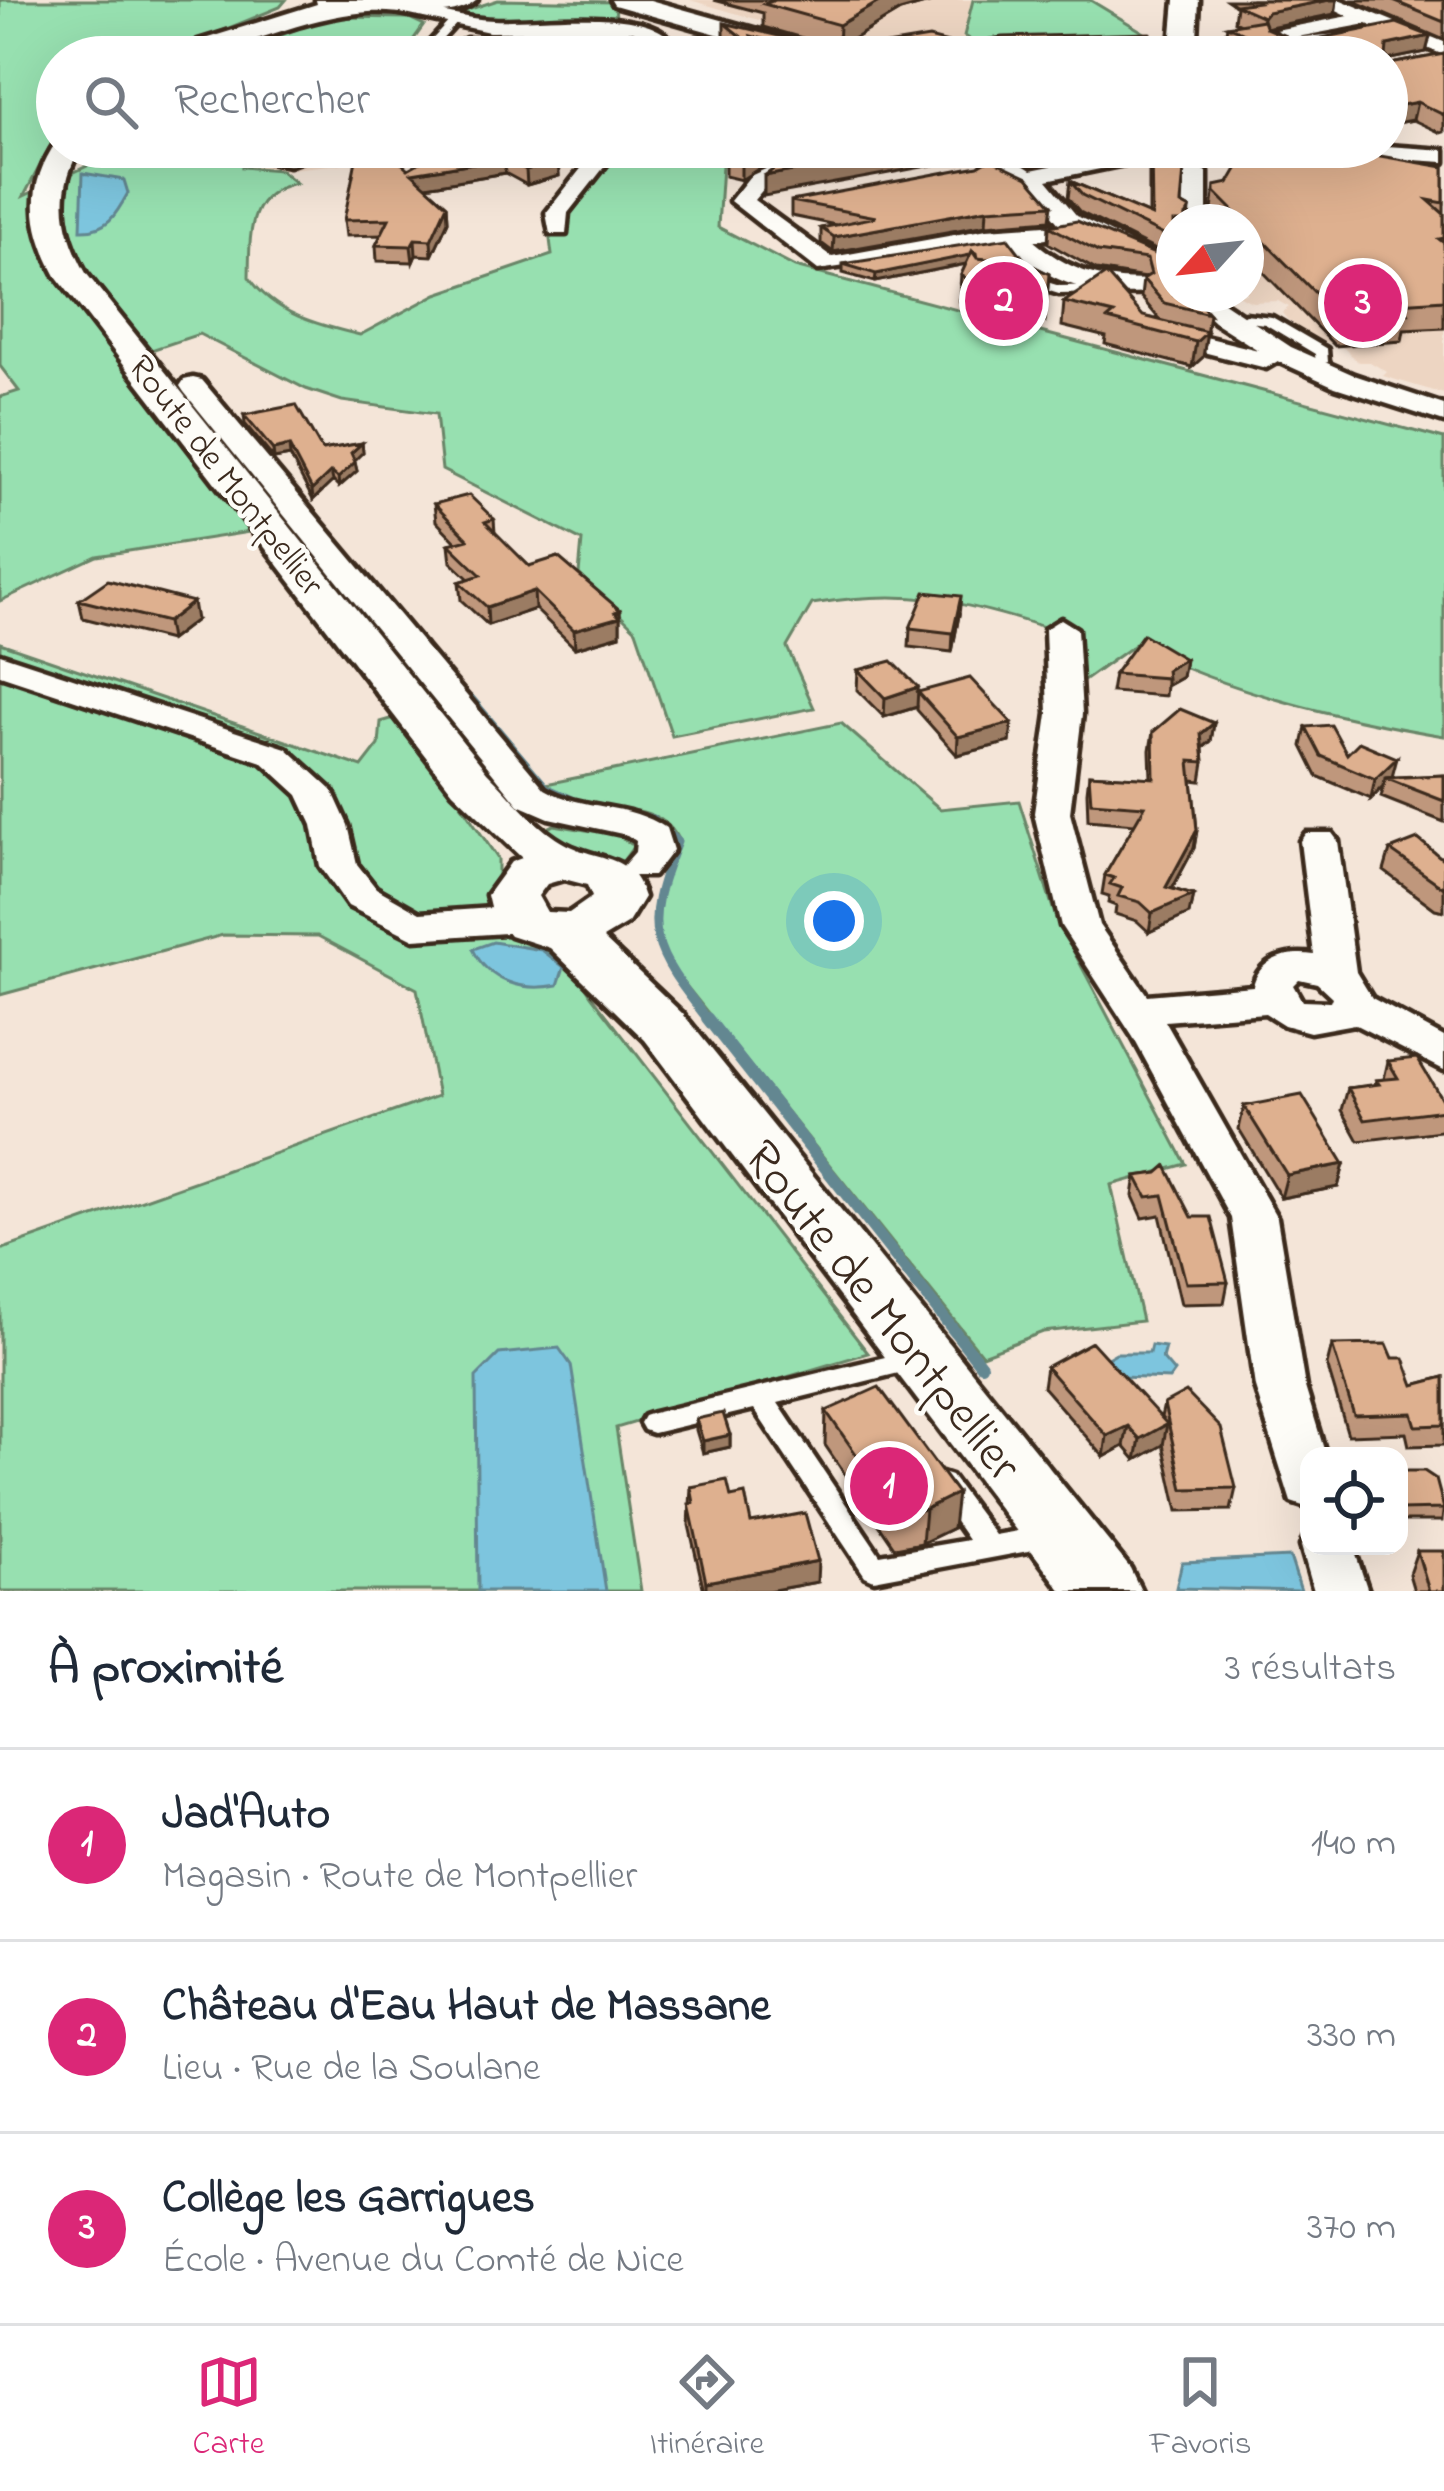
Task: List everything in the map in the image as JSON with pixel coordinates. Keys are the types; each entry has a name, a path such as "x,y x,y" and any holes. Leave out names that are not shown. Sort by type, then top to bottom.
{"street":[{"path":"227,36 305,0"},
{"path":"322,0 360,7"},
{"path":"623,0 762,36"},
{"path":"650,0 772,36"},
{"path":"1184,36 1187,0"},
{"path":"1202,36 1203,0"},
{"path":"1325,0 1397,29 1438,52"},
{"path":"239,36 309,12 360,7 454,10 524,36"},
{"path":"1271,36 1370,18"},
{"path":"583,36 639,26 655,36"},
{"path":"1365,36 1397,29"},
{"path":"1408,152 1444,155"},
{"path":"1408,153 1444,155"},
{"name":"Route de Montpellier","path":"56,168 46,202 56,248 73,276 1105,1591"},
{"path":"558,229 557,214 593,168"},
{"path":"781,168 742,194 746,208 827,265 1079,226"},
{"path":"1017,168 1079,226 1156,264"},
{"path":"1028,177 1073,168"},
{"path":"1195,204 1196,172"},
{"path":"746,208 788,205"},
{"path":"1015,234 1022,246 1114,289 1150,331 1258,359 1287,357"},
{"path":"1114,289 1156,286"},
{"path":"1216,312 1233,327 1287,357 1444,414"},
{"path":"1237,312 1322,362 1444,404"},
{"path":"0,664 274,755 314,790 330,825 339,866 362,897 414,926 562,896 652,856 653,836 628,822 564,813 532,796 193,386"},
{"path":"1060,629 1065,714 1052,813 1080,926 1136,1010 1254,1218 1280,1387 1300,1455"},
{"path":"1136,1010 1275,998 1292,1012 1316,1019 1338,1016 1344,990 1319,841"},
{"path":"1344,990 1444,1055"},
{"path":"1330,1555 1341,1591"}],"lane":[{"path":"436,36 454,10"},
{"path":"1004,278 1059,290 1114,289"},
{"path":"652,1423 924,1358"},
{"path":"760,1397 874,1568 1062,1535"},
{"path":"923,1457 989,1548"}],"shaded area":[{"path":"690,0 973,0 967,20 976,36 814,36"},
{"path":"1444,236 1444,394 1383,376 1387,372 1370,362 1358,362 1344,348 1312,338 1282,313 1289,307 1264,302 1264,249"}],"green space":[{"path":"0,0 286,0 280,7 209,36 36,36 39,168 24,196 83,168 280,170 296,183 280,188 260,206 251,231 249,277 284,309 360,335 437,294 552,255 547,216 582,168 722,168 718,227 795,267 1444,439 1444,736 1285,702 1134,645 1082,682 1051,674 1050,629 960,604 876,597 812,604 787,647 814,708 672,736 636,630 579,574 582,541 442,470 436,414 342,401 306,389 199,334 118,361 256,531 97,556 0,601 0,397 19,391 0,366"},
{"path":"498,0 615,2 616,20 501,22 466,17 464,11"},
{"path":"973,0 1090,0 1150,36 964,36"},
{"path":"409,18 424,25 416,36 279,36 318,20"},
{"path":"0,643 362,767 379,745 381,722 401,716 498,859 498,884 488,904 511,930 557,943 591,995 868,1353 616,1428 641,1591 0,1591 0,1250 438,1096 417,989 318,936 223,935 0,995"},
{"path":"841,723 940,809 1019,801 1056,918 1186,1164 1111,1185 1142,1321 1043,1332 982,1355 667,962 658,917 679,842 671,829 648,813 586,804 546,784"},
{"path":"554,825 618,835 634,846 623,861 606,862 535,834"}],"water":[{"path":"83,173 124,180 128,193 110,220 98,228 81,230"},
{"path":"493,942 542,950 564,967 558,985 532,987 497,977 473,949"},
{"path":"1151,1345 1165,1347 1162,1358 1174,1372 1169,1379 1121,1377 1106,1359 1116,1353 1149,1353"},
{"path":"559,1348 571,1365 606,1591 478,1591 476,1377 499,1354"},
{"path":"1290,1557 1301,1591 1176,1588 1182,1562"}],"building":[{"path":"775,0 882,0 839,25 764,4"},
{"path":"1255,0 1329,0 1267,12 1263,17 1236,5 1258,2"},
{"path":"1391,0 1444,0 1444,22"},
{"path":"1263,20 1266,28 1285,36 1250,36 1227,26"},
{"path":"724,23 779,36 740,36"},
{"path":"1397,23 1430,36 1408,41 1408,36 1332,36"},
{"path":"1150,33 1150,36 1039,36"},
{"path":"1444,54 1444,115 1417,102 1408,104 1408,61"},
{"path":"1408,161 1444,167 1444,203 1428,200 1444,214 1444,238 1439,239 1444,243 1444,300 1398,303 1408,313 1340,318 1264,241 1264,204 1227,204 1215,186 1229,183 1238,168 1408,168"},
{"path":"354,168 443,168 412,173 447,205 431,240 415,239 411,246 376,245 389,219 344,220"},
{"path":"775,168 809,168 764,176"},
{"path":"967,168 1009,168 1028,177 1052,205 987,209 834,237 821,228 876,217 791,201"},
{"path":"1151,168 1184,168 1181,204 1156,204 1156,231 1082,195 1070,181 1152,216"},
{"path":"1077,221 1156,254 1156,294 1143,279 1151,274 1147,259 1098,252 1049,226"},
{"path":"1008,238 1027,263 977,258 972,251 876,274 843,264"},
{"path":"972,251 977,258 1027,263 1049,274 1047,296 981,288 961,275"},
{"path":"1106,274 1143,316 1207,332 1196,342 1064,302"},
{"path":"296,405 322,450 362,443 351,453 355,462 338,478 331,472 312,490 289,446 273,450 244,415"},
{"path":"469,495 494,519 485,522 529,566 558,557 620,610 615,612 620,617 574,630 534,591 487,607 459,582 481,575 449,544 468,539 434,504"},
{"path":"108,580 193,602 167,622 79,600"},
{"path":"925,592 961,596 953,633 910,628"},
{"path":"1143,634 1185,659 1166,670 1167,678 1114,674"},
{"path":"892,661 918,687 885,698 858,670"},
{"path":"970,678 1012,723 958,737 918,692"},
{"path":"1180,709 1214,723 1201,734 1204,762 1190,761 1197,830 1166,887 1193,895 1152,913 1140,902 1118,896 1122,888 1110,884 1114,878 1105,875 1145,806 1091,802 1089,774 1154,778 1153,732"},
{"path":"1331,725 1347,754 1359,742 1397,758 1375,779 1321,756 1306,727"},
{"path":"1444,775 1444,801 1385,778"},
{"path":"1418,839 1444,860 1444,888 1390,850"},
{"path":"1417,1058 1444,1110 1365,1120 1348,1088 1398,1078 1388,1061"},
{"path":"1302,1095 1344,1164 1287,1175 1244,1106"},
{"path":"1166,1166 1192,1217 1211,1217 1228,1282 1186,1283 1163,1195 1147,1197 1136,1176 1158,1173"},
{"path":"1092,1342 1167,1424 1140,1439 1128,1426 1107,1436 1046,1367"},
{"path":"1387,1344 1393,1358 1404,1358 1414,1385 1444,1377 1444,1425 1416,1426 1412,1413 1354,1415 1332,1345"},
{"path":"879,1387 957,1493 925,1509 898,1514 826,1411"},
{"path":"1186,1392 1221,1428 1236,1488 1183,1489 1164,1404"},
{"path":"723,1413 730,1435 703,1441 696,1419"},
{"path":"1408,1471 1424,1471 1436,1479 1444,1509 1408,1510"},
{"path":"727,1480 731,1497 745,1494 751,1523 805,1513 818,1561 706,1582 689,1504 694,1503 691,1487"},
{"path":"1417,1551 1444,1551 1444,1591 1429,1591"}],"waterway":[{"path":"471,699 546,788 577,802"},
{"path":"599,806 653,819 677,842 658,898 658,938 675,975 709,1021"},
{"path":"707,1018 981,1365"}],"place":[{"name":"Château d'Eau Haut de Massane","path":"1004,301"},
{"name":"Collège les Garrigues","path":"1363,303"},
{"name":"Jad'Auto","path":"889,1486"}]}
